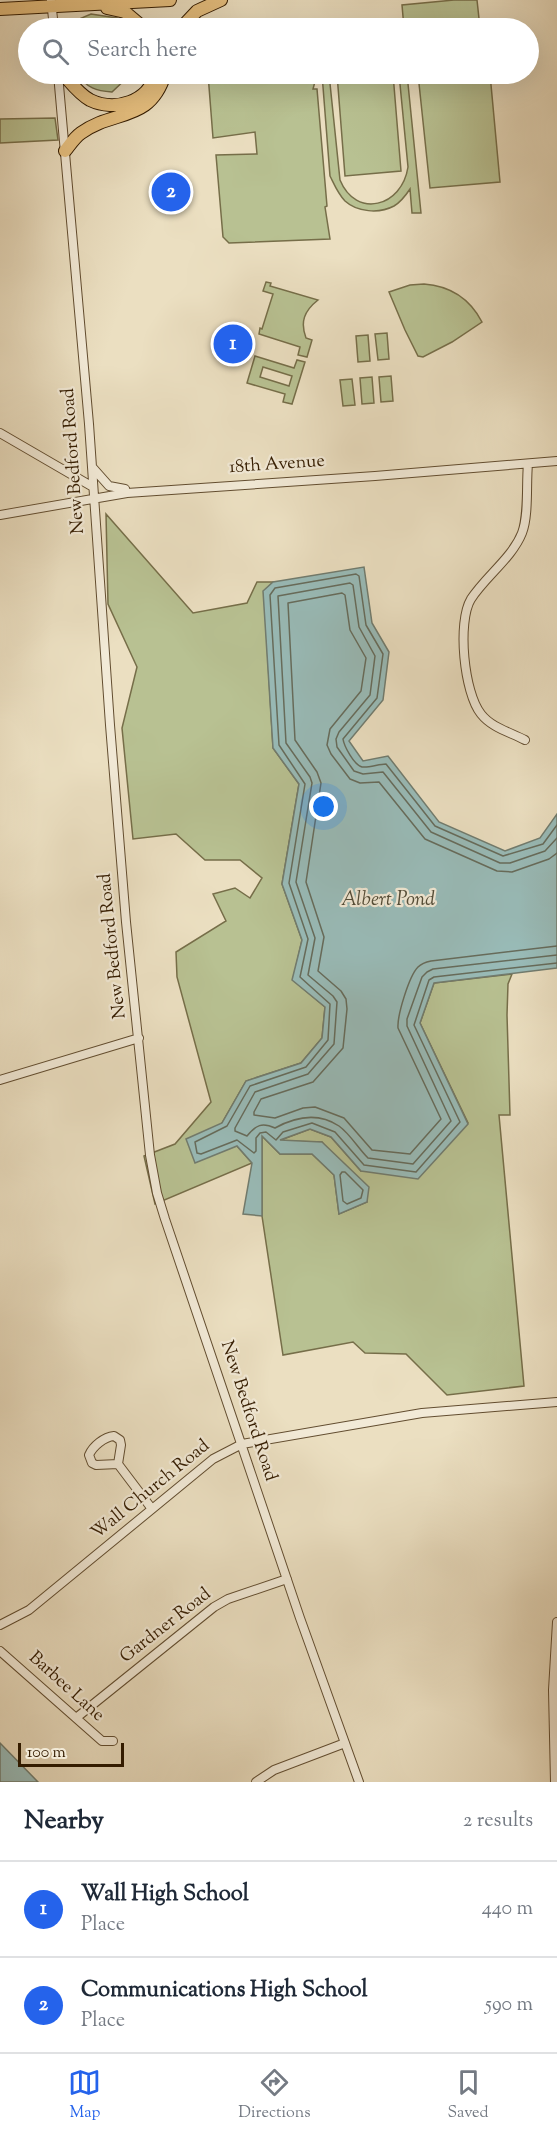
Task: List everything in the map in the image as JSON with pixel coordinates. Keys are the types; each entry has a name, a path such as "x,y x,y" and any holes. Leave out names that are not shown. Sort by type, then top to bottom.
{"highway":[{"path":"85,5 170,0"},
{"path":"191,18 197,11 221,0"},
{"path":"0,9 51,3 85,5 125,12 132,18"},
{"path":"72,84 90,100 102,104 118,105 132,101 144,93 151,84"},
{"path":"65,151 84,131 145,106 158,93 161,84"}],"street":[{"path":"51,3 53,18"},
{"name":"New Bedford Road","path":"59,84 92,467 126,922 148,1137 157,1193 287,1579 359,1782"},
{"path":"0,433 93,487"},
{"name":"18th Avenue","path":"0,515 93,498 159,490 557,461"},
{"path":"525,740 492,724 475,705 469,691 464,628 466,612 472,597 516,545 522,532 528,464"},
{"path":"92,467 104,482 117,489 159,490"},
{"path":"0,1080 139,1038"},
{"name":"Wall Church Road","path":"0,1625 29,1610 220,1453 242,1444 422,1413 557,1402"},
{"path":"118,1464 152,1509"},
{"name":"Gardner Road","path":"76,1719 214,1607 228,1599 287,1579"},
{"path":"555,1782 553,1690 557,1622"},
{"name":"Barbee Lane","path":"0,1651 102,1741 113,1741"},
{"path":"256,1782 274,1770 345,1743"}],"green space":[{"path":"477,0 479,18 403,18 402,5"},
{"path":"91,14 117,18 82,18"},
{"path":"86,84 120,84 112,92 92,88"},
{"path":"209,84 314,84 313,89 317,89 327,206 325,207 330,239 229,243 223,237 216,155 257,154 255,132 213,138"},
{"path":"323,84 330,84 340,180 347,192 367,204 388,199 404,181 408,167 400,84 408,84 421,213 412,213 410,189 401,200 388,209 368,211 356,208 340,195 330,176"},
{"path":"338,84 394,84 401,171 345,176"},
{"path":"419,84 491,84 500,182 430,188"},
{"path":"55,118 58,140 0,143 0,119"},
{"path":"266,282 271,283 270,286 318,300 309,308 303,322 306,338 312,340 307,357 298,355 300,347 259,334 273,294 263,291"},
{"path":"410,285 434,285 459,295 472,307 482,322 452,342 423,357 418,356 389,292"},
{"path":"387,333 389,359 378,360 375,334"},
{"path":"368,335 370,361 358,362 356,336"},
{"path":"255,356 294,368 297,360 305,362 292,404 283,402 285,394 247,383","holes":["263,367 292,376 289,386 260,377"]},
{"path":"391,376 393,401 381,402 379,377"},
{"path":"372,377 374,403 362,404 360,378"},
{"path":"352,379 355,405 343,406 340,380"},
{"path":"106,514 193,613 247,603 257,582 273,582 264,592 273,748 299,784 282,884 302,940 293,980 325,1007 322,1038 301,1063 246,1081 222,1123 252,1163 155,1204 144,1156 175,1144 211,1102 177,977 176,952 226,921 213,894 235,888 250,898 262,878 240,860 205,860 176,834 133,839 122,728 137,667 108,604"},
{"path":"512,974 508,984 507,1015 510,1115 499,1115 524,1386 447,1395 406,1354 365,1353 353,1342 283,1355 262,1216 262,1136 280,1154 312,1154 334,1175 339,1214 367,1202 322,1142 278,1141 310,1129 331,1137 361,1171 468,1123 420,1023 434,983"}],"water":[{"name":"Albert Pond","path":"364,567 372,623 389,652 383,700 349,741 363,761 388,756 439,822 505,851 540,838 557,814 557,968 434,983 420,1023 468,1124 418,1179 361,1171 331,1137 310,1129 280,1140 322,1142 369,1187 367,1202 339,1214 334,1175 312,1154 280,1154 262,1136 262,1216 243,1214 252,1163 237,1146 195,1163 186,1139 222,1123 246,1081 301,1063 322,1038 325,1007 292,980 302,940 282,884 299,784 273,748 263,591 273,582"},
{"path":"0,1743 38,1782 0,1782"}],"place":[{"name":"Communications High School","path":"171,192"},
{"name":"Wall High School","path":"233,344"}]}
